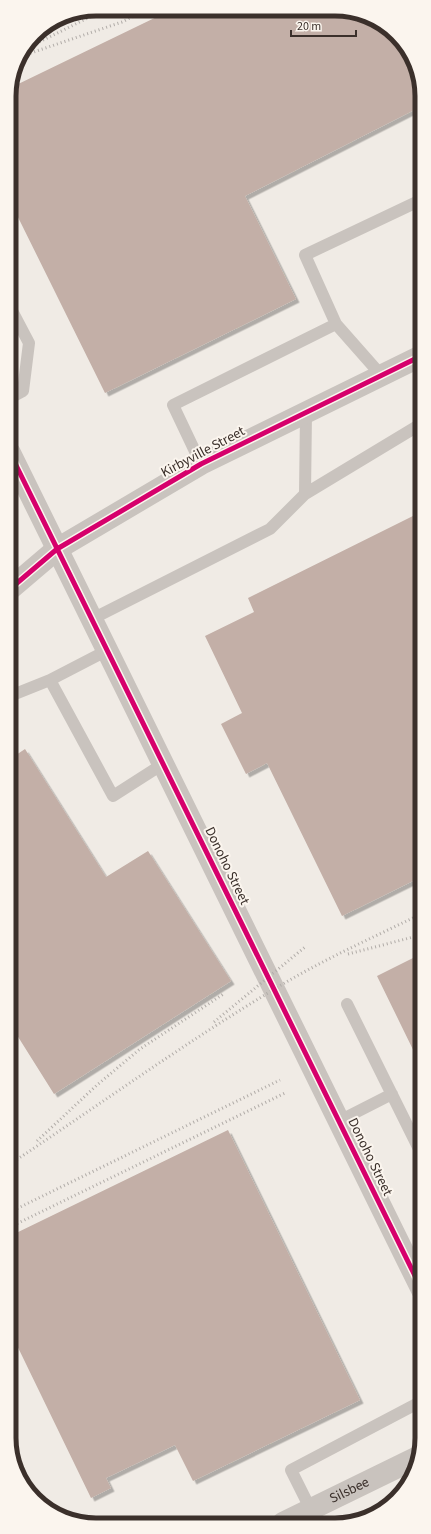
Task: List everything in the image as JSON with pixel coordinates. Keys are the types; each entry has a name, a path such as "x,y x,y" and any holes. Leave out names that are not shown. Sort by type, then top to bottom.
{"street":[{"name":"Kirbyville Street","path":"16,584 57,549 201,464 415,359"},
{"name":"Donoho Street","path":"16,465 92,619 106,651 415,1276"},
{"name":"Silsbee","path":"294,1518 412,1460"}],"lane":[{"path":"381,375 336,324 305,255 415,202"},
{"path":"16,318 30,343 23,391 16,395"},
{"path":"201,464 173,405 336,324"},
{"path":"305,494 306,413"},
{"path":"92,619 270,528 305,494 415,428"},
{"path":"16,694 50,680 106,651"},
{"path":"50,680 113,796 163,764"},
{"path":"347,1004 415,1141"},
{"path":"339,1120 392,1094"},
{"path":"311,1510 291,1470 415,1405"}],"building":[{"path":"159,16 335,16 366,22 384,32 399,47 411,70 414,85 415,110 245,196 296,299 105,393 16,213 17,85"},
{"path":"415,515 415,880 342,916 267,763 246,774 221,724 242,713 205,636 254,612 248,598"},
{"path":"25,749 106,877 148,851 231,981 54,1094 16,1034 16,755"},
{"path":"415,957 415,1054 377,976"},
{"path":"228,1130 360,1400 193,1481 175,1445 106,1478 111,1488 91,1498 16,1343 16,1233"}],"railway":[{"path":"35,44 91,16"},
{"path":"27,54 122,22 134,16"},
{"path":"16,1160 173,1053 291,979 415,917"},
{"path":"348,954 415,937"},
{"path":"214,1022 305,947"},
{"path":"37,1141 97,1085 140,1049 225,993"},
{"path":"16,1209 280,1080"},
{"path":"16,1224 285,1093"}],"cycle path":[{"path":"16,584 57,549 201,464 415,359"},
{"path":"16,465 415,1276"}]}
